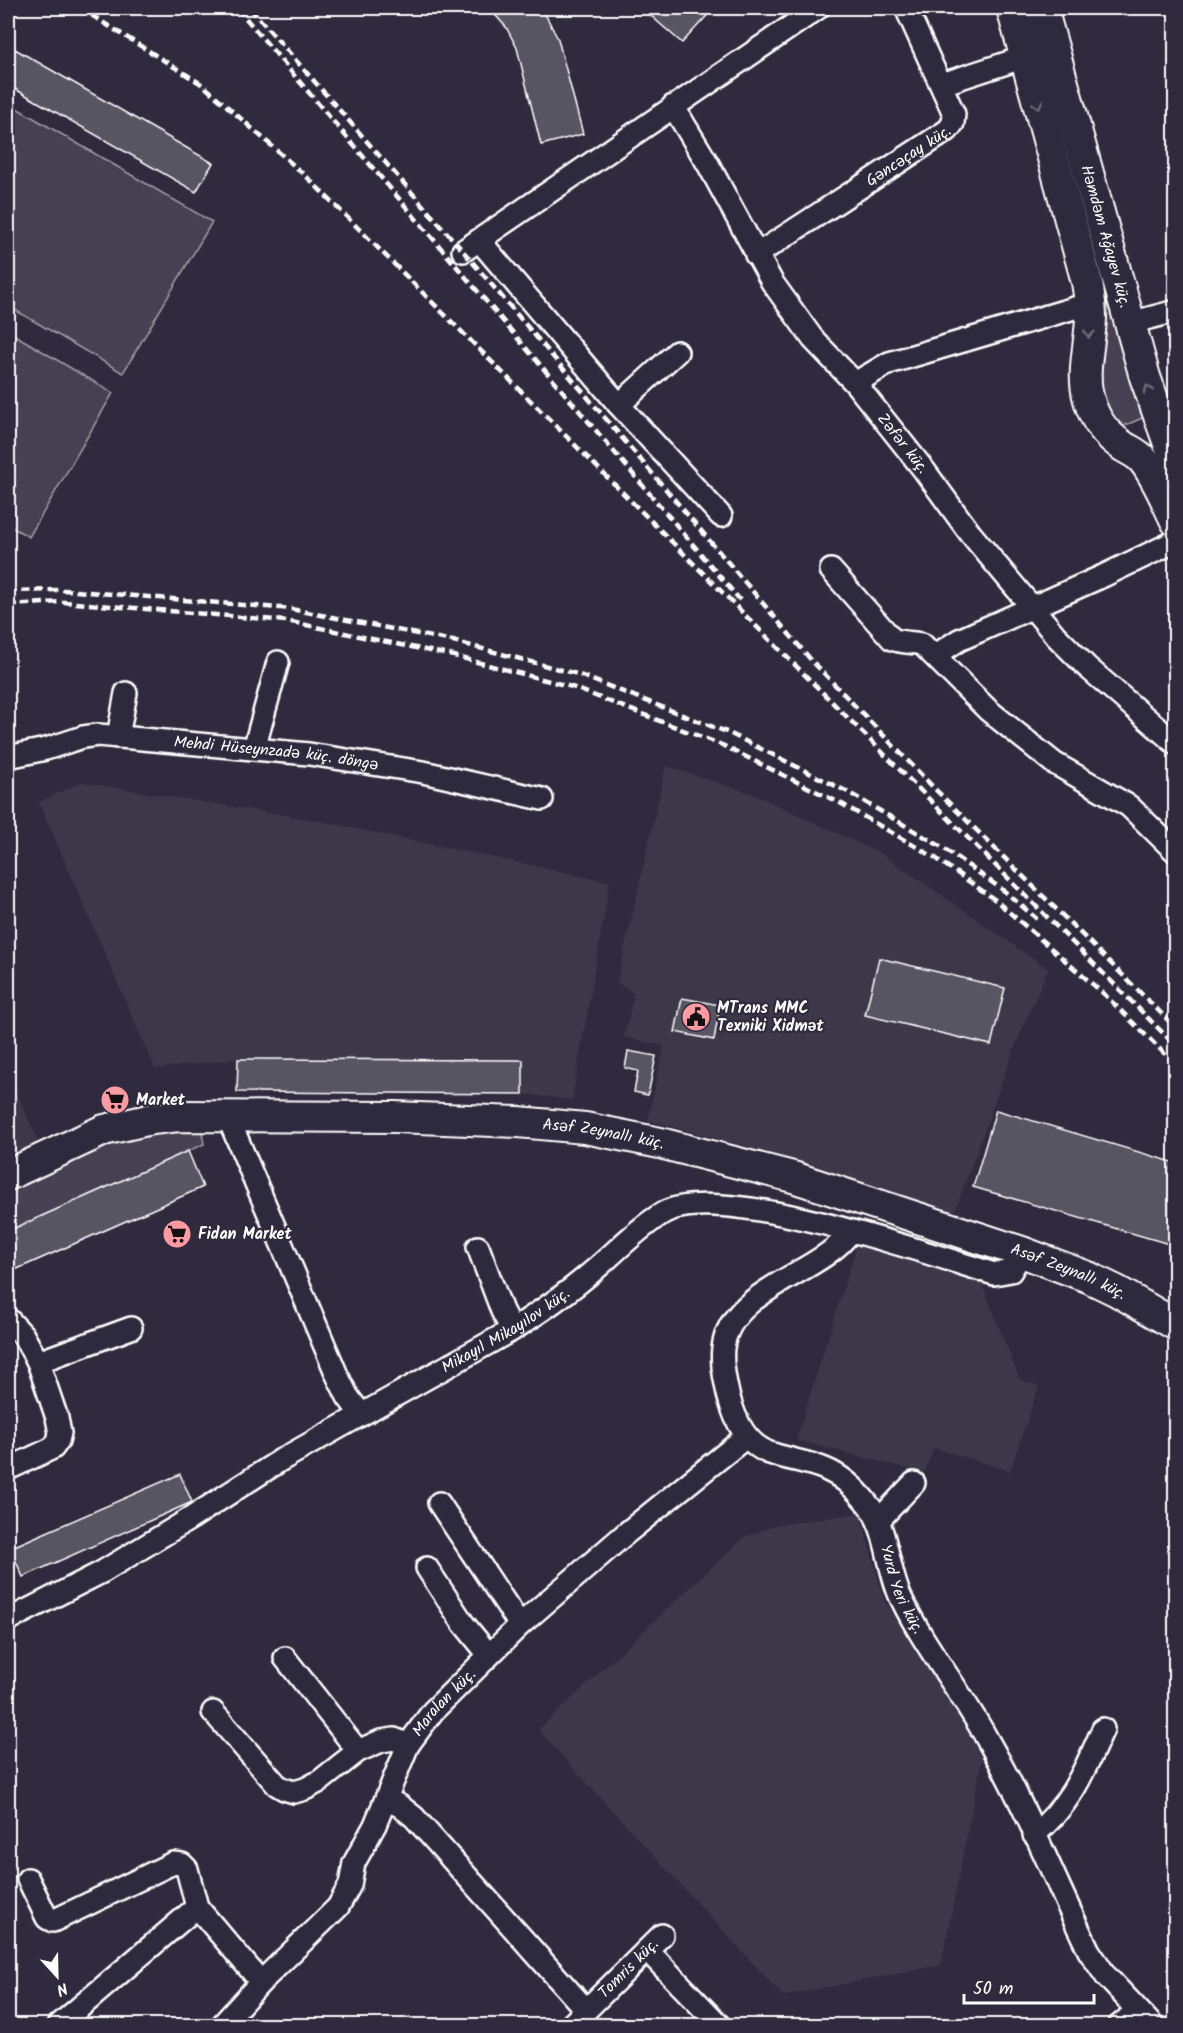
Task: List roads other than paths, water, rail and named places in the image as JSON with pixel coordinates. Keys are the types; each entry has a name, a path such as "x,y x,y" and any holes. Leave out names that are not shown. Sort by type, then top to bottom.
{"main road":[{"path":"1012,8 1087,282 1091,303 1086,368 1089,401 1096,419 1110,437 1141,457 1176,521"},
{"name":"Həmdəm Ağayev küç.","path":"1042,8 1145,377 1176,463"},
{"name":"Asəf Zeynallı küç.","path":"8,1174 104,1130 130,1123 179,1116 395,1117 518,1122 585,1128 660,1143 793,1177 1022,1252 1098,1282 1176,1325"}],"street":[{"path":"722,516 471,245 818,8"},
{"name":"Gəncəçay küç.","path":"756,255 948,130 953,123 954,114 942,84 906,8"},
{"path":"942,84 1025,57"},
{"name":"Zəfər küç.","path":"673,106 708,164 756,255 787,305 813,339 855,383 924,470 970,533 1056,636 1087,667 1176,744"},
{"path":"855,383 889,363 1091,303"},
{"path":"1130,323 1176,311"},
{"path":"619,405 676,352"},
{"path":"936,657 959,640 1176,541"},
{"path":"831,570 892,639 922,644 988,710 1054,763 1129,806 1176,852"},
{"path":"254,749 278,663"},
{"path":"118,737 126,693"},
{"name":"Mehdi Hüseynzadə küç. döngə","path":"8,757 98,735 309,754 423,772 543,799"},
{"path":"230,1116 233,1129 337,1375 348,1397 361,1414"},
{"name":"Mikayıl Mikayılov küç.","path":"8,1620 102,1572 250,1479 512,1330 562,1296 664,1212 694,1205 733,1208 807,1220 994,1274 1011,1271 1022,1252"},
{"name":"Yurd Yeri küç.","path":"851,1231 843,1243 833,1251 771,1287 742,1310 727,1331 723,1348 723,1371 730,1403 746,1437 760,1449 773,1455 813,1464 841,1477 869,1505 878,1521 899,1596 918,1632 987,1737 1089,1951 1106,1976 1137,2011 1153,2025"},
{"path":"478,1247 502,1311 512,1330"},
{"path":"8,1319 23,1335 38,1362 60,1433 58,1442 53,1448 8,1469"},
{"path":"38,1362 131,1328"},
{"name":"Maralan küç.","path":"221,2025 345,1898 354,1863 375,1825 408,1745 433,1711 520,1625 624,1534 746,1437"},
{"path":"878,1521 914,1483"},
{"path":"439,1503 520,1625"},
{"path":"427,1568 463,1623 489,1655"},
{"path":"285,1658 358,1751"},
{"path":"213,1712 277,1785 294,1792 320,1781 358,1751 381,1741 394,1739 408,1745"},
{"path":"1034,1835 1053,1819 1067,1802 1103,1729"},
{"path":"386,1799 414,1817 586,2010"},
{"path":"28,1879 47,1918 53,1921 173,1863 182,1864 187,1869 197,1907 261,1982"},
{"path":"58,2025 197,1907"},
{"name":"Tomris küç.","path":"570,2025 662,1935"},
{"path":"647,1950 720,2025"},
{"path":"1119,2025 1137,2011"}],"railway":[{"path":"80,8 203,85 308,178 1176,1046"},
{"path":"237,8 740,600"},
{"path":"250,8 463,251 812,661 934,788 1176,1028"},
{"path":"8,591 64,590 291,609 453,641 577,674 729,733 846,791 942,847 1003,890 1037,919"},
{"path":"8,605 64,602 287,621 454,656 572,687 722,745 842,804 934,857 994,899 1105,995 1176,1065"}],"place":[{"name":"MTrans MMC Texniki Xidmət","path":"696,1017"},
{"name":"Market","path":"115,1100"},
{"name":"Fidan Market","path":"177,1234"}]}
